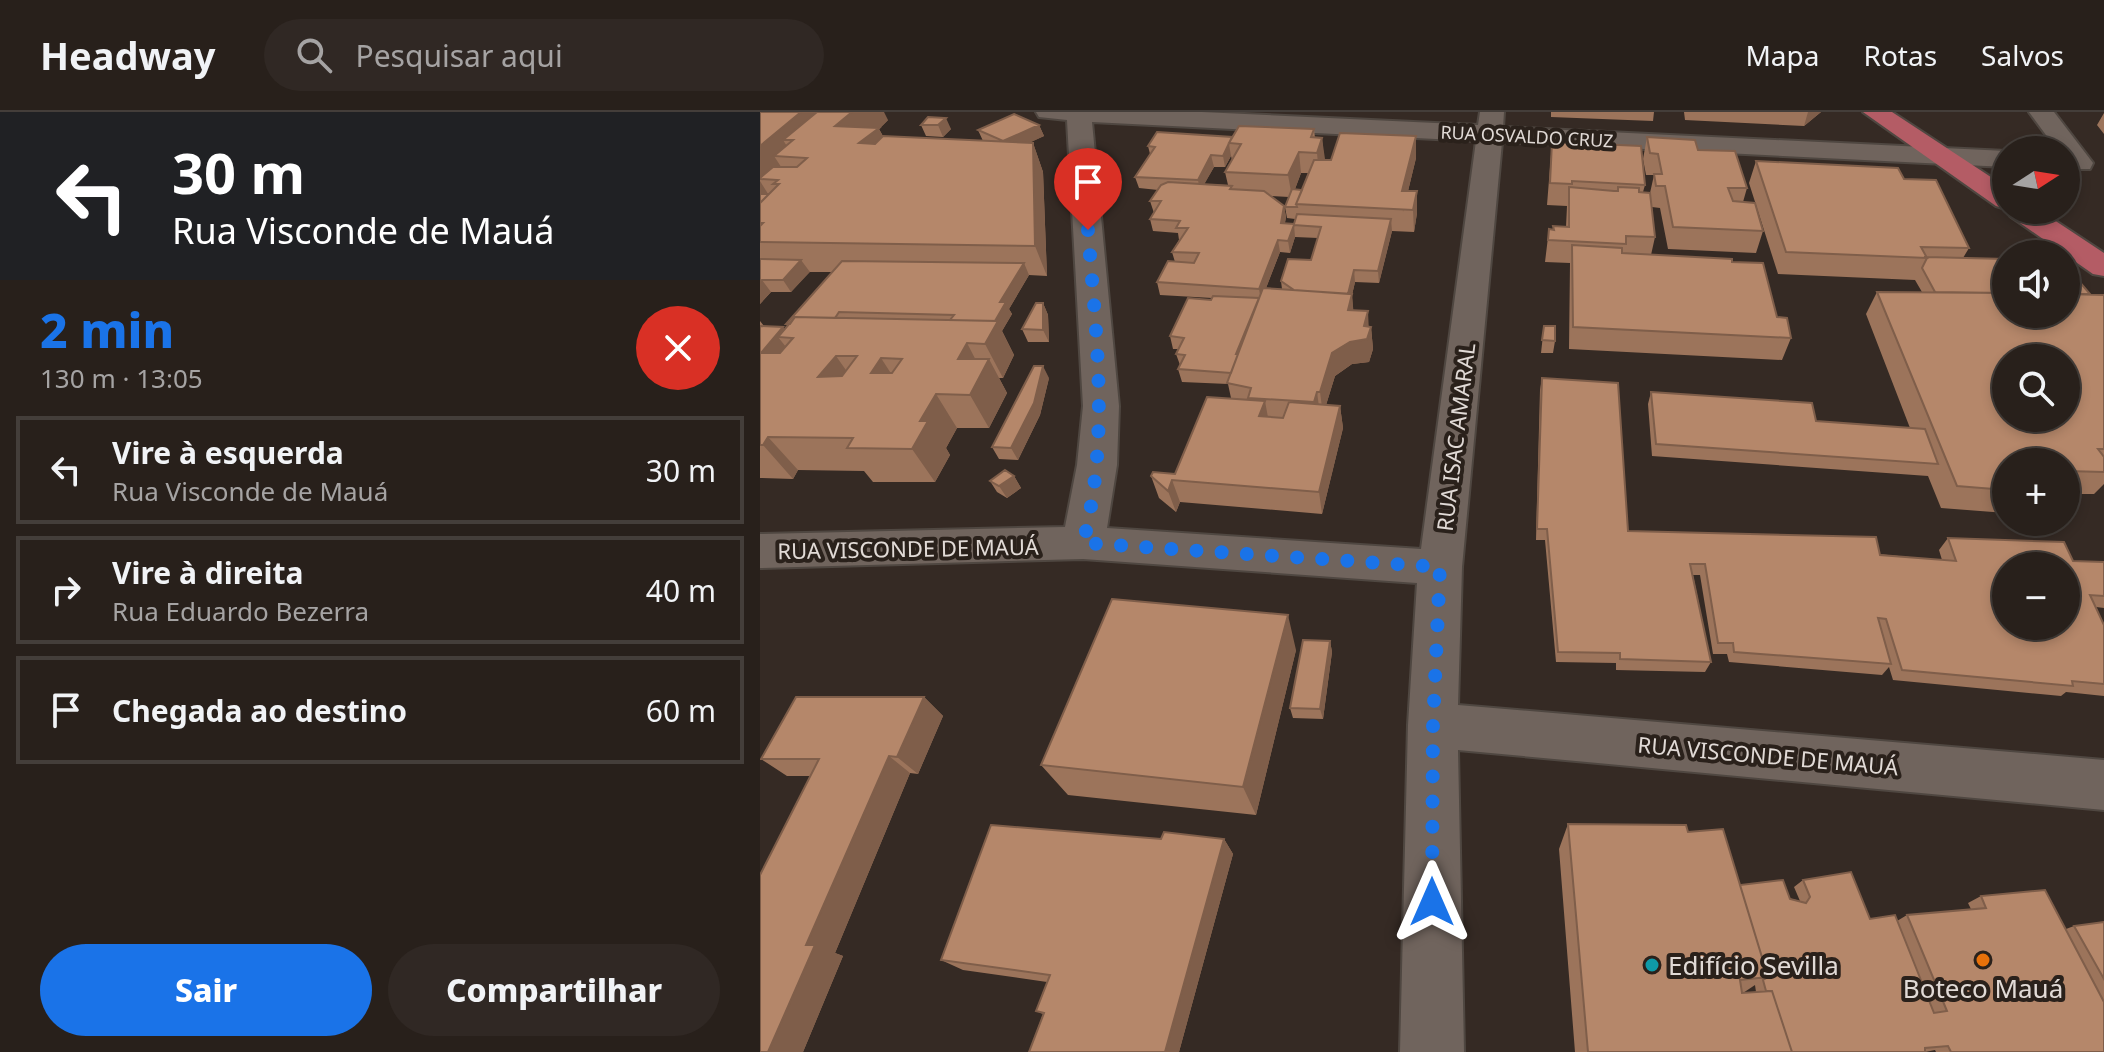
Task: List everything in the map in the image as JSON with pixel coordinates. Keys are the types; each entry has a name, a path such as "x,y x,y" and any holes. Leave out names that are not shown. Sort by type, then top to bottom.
{"main road":[{"path":"1875,112 1992,191"},
{"path":"1957,134 1992,155"},
{"path":"2041,224 2104,267"}],"street":[{"name":"RUA OSVALDO CRUZ","path":"1069,112 1491,123 1992,160"},
{"path":"1069,112 1101,406 1097,465 1083,543"},
{"path":"2041,112 2083,163"},
{"name":"RUA ISAC AMARAL","path":"1432,1052 1433,725 1440,567 1491,123"},
{"name":"RUA VISCONDE DE MAUÁ","path":"760,551 1083,543 1440,567"},
{"name":"RUA VISCONDE DE MAUÁ","path":"1433,725 2104,785"}],"building":[{"path":"760,112 801,112 760,146"},
{"path":"817,112 852,112 835,126 879,128 859,143 875,144 883,136 1033,143 1035,246 760,242 760,226 763,223 760,223 760,203 779,184 773,184 778,180 760,178 773,167 797,167 807,158 774,156 793,140 783,140"},
{"path":"1014,114 1039,125 1003,141 978,130"},
{"path":"928,117 946,118 938,125 921,125"},
{"path":"1239,126 1314,129 1311,137 1322,138 1317,153 1299,152 1288,175 1225,172 1241,144 1229,143"},
{"path":"1157,132 1232,137 1223,156 1211,155 1198,180 1135,177 1155,147 1148,146"},
{"path":"1340,133 1416,136 1402,191 1417,191 1413,210 1296,204 1314,160 1331,160"},
{"path":"1647,137 1695,140 1698,150 1735,151 1747,188 1728,188 1733,201 1755,203 1763,231 1673,227 1665,186 1656,186 1654,174 1662,174 1658,154 1650,153"},
{"path":"1552,142 1641,146 1645,185 1572,181 1572,184 1550,183"},
{"path":"1756,161 1898,168 1904,179 1936,180 1969,248 1921,247 1927,258 1786,252"},
{"path":"1168,182 1264,191 1284,206 1281,223 1294,224 1297,214 1391,219 1378,271 1354,270 1348,294 1294,290 1281,281 1288,259 1311,260 1321,227 1294,225 1288,241 1278,240 1259,289 1157,282 1168,261 1194,263 1199,253 1172,252 1188,228 1176,228 1180,221 1150,219 1161,201 1150,201 1161,185"},
{"path":"1569,187 1614,191 1618,191 1618,187 1639,188 1639,192 1650,193 1655,237 1626,236 1626,244 1548,240 1549,229 1554,230 1553,226 1569,227"},
{"path":"1292,189 1302,190 1297,207 1285,207"},
{"path":"760,194 769,194 760,203"},
{"path":"1572,245 1622,248 1622,253 1763,263 1777,317 1787,318 1791,338 1573,327"},
{"path":"1927,258 1992,259 1992,293 1935,292 1922,268"},
{"path":"760,259 801,260 783,280 760,282"},
{"path":"842,261 1024,263 1000,302 1006,302 995,321 950,320 954,315 839,312 835,318 795,317 790,324 786,324"},
{"path":"2080,282 2090,294 2080,294"},
{"path":"1263,288 1352,294 1348,310 1368,311 1364,326 1371,327 1367,339 1350,342 1332,353 1314,402 1248,398 1251,388 1227,383"},
{"path":"1877,292 1992,293 1992,328 2080,328 2080,294 2104,295 2104,449 2098,449 2104,457 2104,472 2080,471 2080,448 1992,448 1992,489 1957,486"},
{"path":"1213,296 1259,298 1231,373 1178,369 1185,355 1176,354 1184,338 1170,336 1188,298 1211,300"},
{"path":"1036,303 1043,303 1043,330 1022,329"},
{"path":"795,317 998,321 985,344 967,343 958,359 989,359 970,395 936,394 920,421 928,421 912,449 847,448 853,438 768,437 760,445 760,353 780,353 793,338 778,337","holes":["836,356 857,356 842,376 818,377","881,358 902,359 892,373 871,373"]},
{"path":"760,326 783,327 761,353 760,353"},
{"path":"1544,326 1555,326 1555,341 1542,340"},
{"path":"1034,366 1043,366 1034,403 1011,448 992,447"},
{"path":"1542,378 1618,383 1628,531 1876,537 1880,555 1956,561 1948,538 2064,542 2069,552 1992,552 1992,640 2080,640 2080,561 2104,562 2104,596 2090,595 2104,625 2104,684 2072,681 2073,686 1902,670 1886,619 1878,618 1891,664 1734,652 1733,643 1718,643 1705,564 1690,564 1711,662 1620,659 1620,653 1558,652 1547,529 1537,529"},
{"path":"1651,392 1812,403 1816,421 1925,429 1938,464 1656,444"},
{"path":"1207,397 1265,401 1259,416 1283,418 1289,402 1340,406 1319,492 1172,480 1168,491 1151,476 1153,472 1175,474"},
{"path":"1005,470 1014,476 999,486 990,481"},
{"path":"1112,599 1288,615 1243,787 1041,765"},
{"path":"1303,640 1330,641 1320,709 1290,708"},
{"path":"796,697 924,697 897,757 889,756 806,945 815,945 768,1052 760,1052 760,875 819,759 761,759"},
{"name":"Edifício Sevilla","path":"1568,824 1686,825 1688,832 1723,829 1768,977 1740,980 1742,993 1772,991 1792,1052 1588,1052"},
{"path":"991,825 1161,839 1164,832 1224,839 1165,1052 1029,1052 1044,1013 1036,1011 1050,975 941,960"},
{"path":"1851,872 1870,919 1895,915 1934,1013 1947,1011 1907,915 1986,908 1981,896 2045,890 2104,1002 2104,1052 1951,1052 1948,1046 1925,1048 1925,1052 1792,1052 1772,991 1766,991 1763,980 1768,977 1740,885 1783,880 1790,899 1806,903 1810,897 1803,880"},
{"path":"2104,922 2104,979 2074,926"}],"place":[{"name":"Boteco Mauá","path":"1983,960"},
{"name":"Edifício Sevilla","path":"1652,965"}],"route":[{"path":"1088,230 1101,406 1091,513 1083,543 1440,567 1433,725 1432,902"}]}
